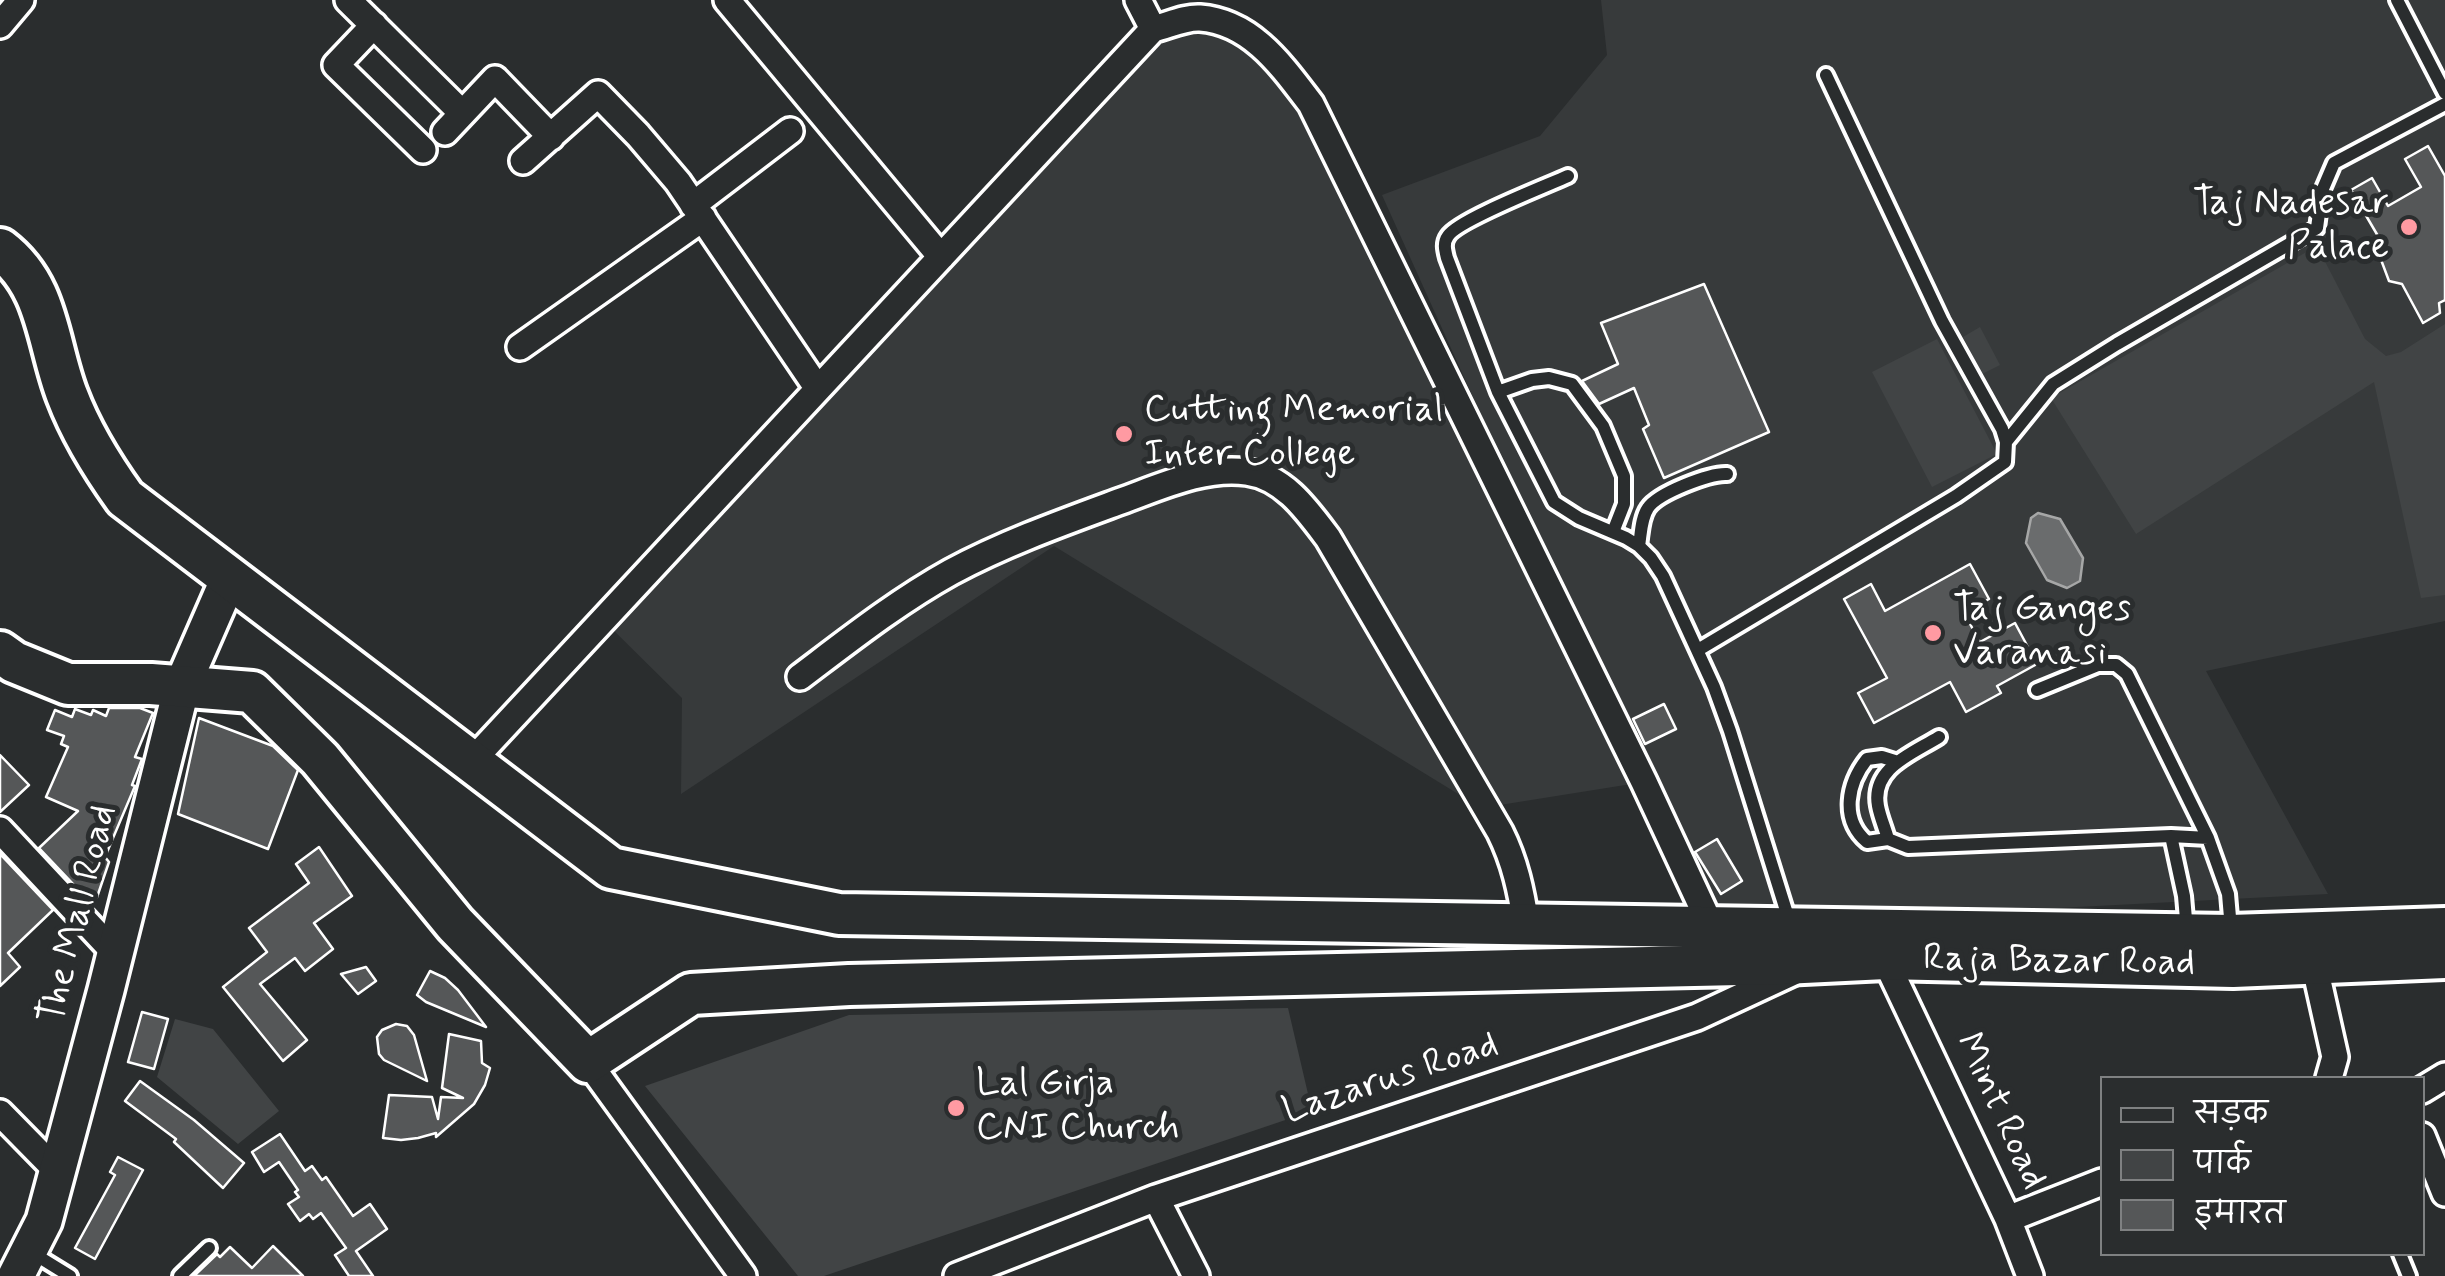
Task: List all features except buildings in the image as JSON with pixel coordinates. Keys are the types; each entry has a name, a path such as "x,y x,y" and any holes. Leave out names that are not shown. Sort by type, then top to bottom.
{"main road":[{"name":"Raja Bazar Road","path":"3,251 44,308 66,394 97,458 125,498 611,868 839,914 1711,926 1877,944 2232,951 2314,963 2445,958"},
{"path":"7,657 68,684 252,692 320,759 456,924 588,1062"},
{"name":"Raja Bazar Road","path":"1877,944 2188,934 2232,951 2445,928"},
{"name":"Raja Bazar Road","path":"588,1062 690,994 849,986 1673,966 1806,939"}],"street":[{"path":"0,25 21,0"},
{"path":"348,0 374,25 453,123 495,79 550,137"},
{"path":"727,0 941,257"},
{"path":"1138,0 1153,29"},
{"path":"471,762 1153,29 1197,18 1236,26 1274,56 1311,104 1711,926"},
{"path":"374,25 336,65 423,150"},
{"path":"524,162 598,94 678,182 818,389"},
{"path":"520,347 698,212 790,132"},
{"path":"800,677 936,582 1034,534 1176,480 1222,471 1250,472 1278,483 1304,505 1328,538 1512,855 1526,924"},
{"name":"The Mall Road","path":"23,1263 44,1220 182,686 230,576"},
{"path":"0,830 115,953"},
{"name":"Lazarus Road","path":"957,1276 1156,1198 1698,1017 1806,939"},
{"name":"Mint Road","path":"1877,944 2008,1219 2030,1276"},
{"path":"2314,963 2335,1058 2332,1076"},
{"path":"588,1062 743,1276"},
{"path":"0,1113 57,1171"},
{"path":"2425,1143 2445,1192"},
{"path":"2008,1219 2100,1183"},
{"path":"1156,1198 1196,1276"}],"lane":[{"path":"2396,0 2445,93"},
{"path":"1698,650 1956,496 2005,462 2002,429 1942,321 1826,76"},
{"path":"2006,442 2053,384 2316,228 2322,190 2334,163 2445,104"},
{"path":"1568,176 1460,225 1445,239 1446,258 1498,392 1554,502 1639,546 1652,558 1662,576 1698,650 1730,730 1806,939"},
{"path":"1498,392 1549,378 1572,384 1603,426 1624,476 1624,504 1613,532"},
{"path":"1639,546 1642,521 1649,506 1716,473 1727,474"},
{"path":"2036,690 2098,665 2116,664 2127,674 2208,838 2228,894 2232,951"},
{"path":"1888,838 1878,804 1878,788 1886,770 1938,737"},
{"path":"1898,762 1882,757 1868,759 1855,775 1848,801 1858,834 1867,842 1888,838 1908,847 2170,836 2208,838"},
{"path":"2170,836 2188,934"},
{"path":"180,1276 209,1248"},
{"path":"23,1263 70,1276"}],"shaded area":[{"path":"1601,0 2445,0 2445,621 2206,671 2328,894 1711,926 1382,195 1540,136 1607,55"},
{"name":"Cutting Memorial Inter College","path":"1197,18 1274,55 1644,782 1481,808 1054,546 681,794 682,698 603,620 1153,29"},
{"path":"2038,513 2060,519 2083,558 2080,581 2067,588 2047,580 2026,543 2031,518"}],"green space":[{"path":"2317,246 2365,339 2386,356 2401,352 2445,324 2445,595 2421,598 2374,382 2136,534 2051,398"},
{"path":"1980,327 2000,365 1982,374 1963,337"},
{"path":"1937,339 1997,454 1932,487 1872,372"},
{"path":"1288,1008 1312,1111 824,1276 798,1276 645,1086 849,1015"},
{"path":"175,1019 213,1029 279,1111 238,1144 157,1077"}],"place":[{"name":"Taj Nadesar Palace","path":"2409,227"},
{"name":"Cutting Memorial Inter College","path":"1124,434"},
{"name":"Taj Ganges Varanasi","path":"1933,633"},
{"name":"Lal Girja CNI Church","path":"956,1108"}]}
